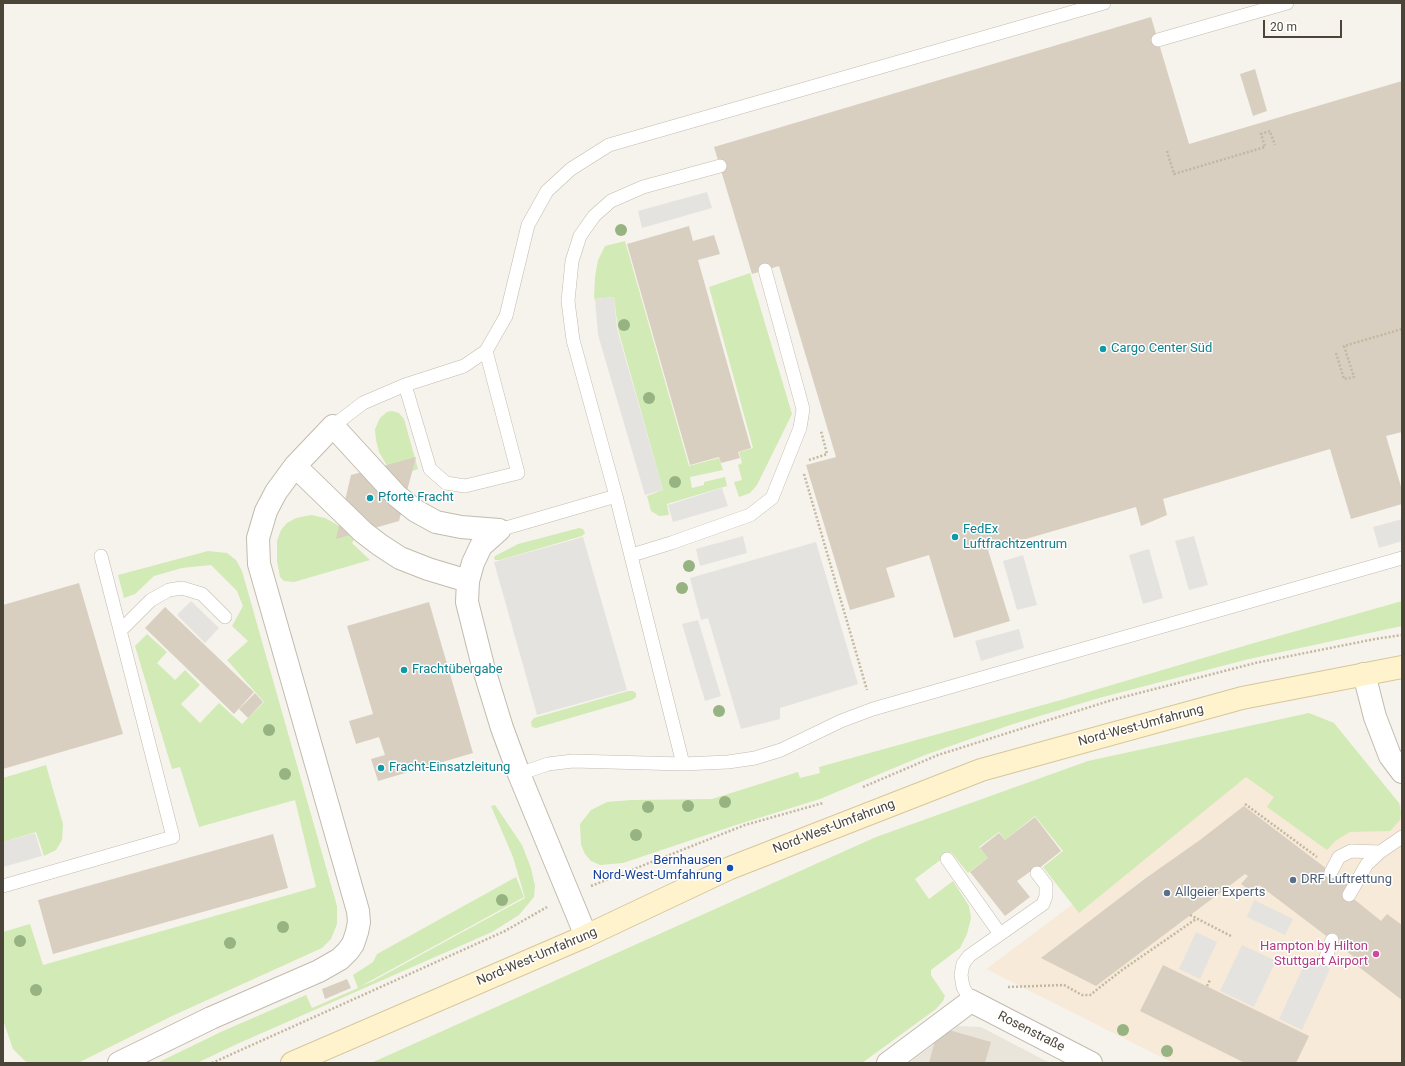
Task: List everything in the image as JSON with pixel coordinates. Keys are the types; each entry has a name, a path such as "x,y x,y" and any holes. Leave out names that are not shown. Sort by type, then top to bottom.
{"main road":[{"name":"Nord-West-Umfahrung","path":"292,1063 586,936 730,868 982,770 1242,698 1402,667"}],"street":[{"path":"119,1063 211,1018 319,971 340,959 348,951 353,944 357,932 359,922 358,911 259,564 258,538 266,510 276,492 295,466 333,426 397,496 416,511 436,522 461,527 499,530"},
{"path":"295,466 364,532 380,545 407,561 468,581"},
{"path":"499,530 481,546 473,563 468,581 467,602 483,666 502,728 519,774 586,936"},
{"path":"1364,674 1377,723 1390,756 1402,772"},
{"path":"888,1063 971,1001"},
{"name":"Rosenstraße","path":"971,1001 1091,1063"}],"lane":[{"path":"333,426 363,403 405,385 464,366 486,351 506,316 528,225 547,191 570,169 609,145 1104,3"},
{"path":"1158,40 1287,3"},
{"path":"683,764 632,555 573,340 568,301 572,260 580,236 594,216 611,201 643,187 720,166"},
{"path":"632,555 671,543 750,514 772,498 800,428 803,409 765,270"},
{"path":"405,385 430,469 446,483 465,486 518,473 486,351"},
{"path":"499,530 616,496"},
{"path":"3,886 173,836 101,556"},
{"path":"519,774 548,764 573,761 683,764 728,762 755,758 780,750 841,721 873,709 1402,558"},
{"path":"120,631 150,600 169,590 182,588 202,594 225,617"},
{"path":"1349,895 1367,864 1380,852 1402,837"},
{"path":"1332,870 1339,857 1352,851 1380,852"},
{"path":"947,860 1000,934"},
{"path":"971,1001 963,987 961,975 963,964 969,956 1043,904 1046,896 1046,885 1037,873"},
{"path":"1325,960 1332,940"}],"path":[{"path":"1167,151 1174,174 1265,148 1261,134 1270,131 1274,145"},
{"path":"1336,353 1344,379 1354,377 1344,346 1402,329"},
{"path":"807,460 827,454 819,424"},
{"path":"803,469 873,709"},
{"path":"1245,804 1332,870"},
{"path":"212,1063 505,931 570,895"},
{"path":"1190,915 1231,936"},
{"path":"1008,987 1064,985 1082,995 1090,995 1122,970 1196,919"},
{"path":"1207,986 1210,980"}],"shaded area":[{"path":"707,192 712,208 642,228 638,211"},
{"path":"614,297 617,329 663,490 645,495 598,335 595,299"},
{"path":"722,488 728,506 673,522 668,505"},
{"path":"1402,519 1402,541 1379,548 1373,527"},
{"path":"743,536 747,553 700,566 696,549"},
{"path":"1194,536 1208,585 1189,590 1175,541"},
{"path":"583,537 627,690 537,715 494,562"},
{"path":"816,542 858,684 780,708 780,719 741,729 708,618 701,620 690,578"},
{"path":"1149,549 1163,598 1143,604 1129,555"},
{"path":"1023,555 1037,605 1017,610 1003,561"},
{"path":"191,601 219,628 205,643 177,615"},
{"path":"698,620 721,696 705,701 682,624"},
{"path":"1019,629 1024,648 981,661 975,641"},
{"path":"1248,773 1394,808 1399,803 1402,807 1402,1063 1173,1063 986,969"},
{"path":"35,833 42,856 3,867 3,842"},
{"path":"1254,900 1293,919 1285,935 1247,917"},
{"path":"1196,932 1217,942 1200,979 1179,969"},
{"path":"1242,945 1276,961 1254,1007 1220,991"},
{"path":"1307,959 1330,969 1302,1030 1279,1019"},
{"path":"958,1026 981,1027 1050,1063 909,1063"}],"green space":[{"path":"625,241 689,466 719,458 723,470 690,477 692,488 704,485 704,482 725,477 727,486 667,504 669,515 659,516 651,511 647,496 663,490 618,329 614,297 594,299 595,277 598,260 605,246"},
{"path":"750,273 792,414 757,485 750,493 739,497 734,482 742,480 738,465 742,463 739,452 753,448 709,287"},
{"path":"392,411 399,413 404,419 418,469 399,476 386,464 379,452 376,440 375,429 380,418 387,412"},
{"path":"311,515 325,518 356,537 352,543 370,560 294,582 284,581 280,577 277,561 277,541 281,530 287,523 296,518"},
{"path":"579,528 583,529 585,533 582,536 500,560 495,560 494,558 495,556 518,544"},
{"path":"208,551 227,553 236,560 242,571 337,906 337,924 331,939 322,948 172,1016 78,1063 28,1063 13,1049 3,1020 3,932 30,924 43,965 316,887 295,800 199,827 180,767 172,769 135,646 147,634 167,652 157,663 175,680 185,670 200,685 181,704 200,723 219,703 242,724 264,702 227,660 248,641 232,626 243,606 237,591 211,565 182,568 154,576 135,594 124,598 118,575"},
{"path":"1402,601 1402,626 1249,659 1099,698 1010,725 925,755 820,799 736,825 623,863 600,865 591,861 585,854 581,845 580,824 591,810 607,802 631,800 712,799 798,772 800,778 820,773 819,767 1061,700"},
{"path":"628,691 633,691 636,693 636,697 632,700 536,728 532,727 531,722 534,718"},
{"path":"1309,713 1334,723 1399,803 1401,813 1400,820 1390,831 1350,832 1335,841 1327,850 1267,807 1274,797 1246,777 1079,913 1043,867 1063,851 1035,816 1005,840 999,832 979,847 988,858 968,873 951,852 915,879 929,899 953,881 969,906 971,918 967,934 960,948 931,970 931,975 945,996 943,1001 936,1009 862,1063 371,1063 876,837 1088,761"},
{"path":"46,765 63,824 62,840 56,850 44,856 36,832 3,842 3,778"},
{"path":"495,805 522,845 531,868 535,886 534,897 519,915 492,932 197,1063 157,1063 223,1031 306,995 312,1008 358,988 353,975 373,962 377,954 516,877 524,897 361,986 373,981 525,898 513,857 491,806"}],"building":[{"name":"Cargo Center Süd","path":"1151,17 1189,144 1402,81 1402,432 1386,436 1402,490 1402,504 1351,519 1330,449 1163,499 1167,515 1141,526 1136,507 988,550 1010,621 954,638 929,555 886,568 895,597 850,610 806,465 836,457 779,266 752,274 714,147"},
{"path":"1255,69 1267,111 1253,116 1240,74"},
{"path":"689,226 693,241 714,235 720,254 698,260 751,448 738,452 740,458 721,463 719,457 690,465 627,244"},
{"path":"416,457 399,521 336,539 351,475"},
{"path":"79,583 123,734 3,769 3,605"},
{"name":"Frachtübergabe","path":"429,602 473,753 378,781 371,759 385,755 379,737 356,744 349,721 373,714 347,626"},
{"path":"165,607 254,692 234,714 145,628"},
{"path":"255,693 263,702 248,718 239,709"},
{"path":"1244,806 1348,885 1344,891 1381,921 1387,914 1402,925 1402,1000 1351,961 1354,957 1259,885 1253,893 1241,884 1248,876 1245,874 1096,986 1041,958 1146,878 1200,840"},
{"path":"1035,817 1061,851 1033,873 1031,871 1017,881 1030,897 1005,916 970,872 988,858 980,848 999,833 1005,840"},
{"path":"273,834 288,888 53,954 38,900"},
{"path":"1163,965 1309,1036 1296,1063 1245,1063 1140,1011"},
{"path":"347,979 351,988 325,999 322,989"},
{"path":"949,1030 991,1042 985,1063 929,1063 935,1040"}],"place":[{"name":"Cargo Center Süd","path":"1103,349"},
{"name":"Pforte Fracht","path":"370,498"},
{"name":"FedEx Luftfrachtzentrum","path":"955,537"},
{"name":"Frachtübergabe","path":"404,670"},
{"name":"Fracht-Einsatzleitung","path":"381,768"},
{"name":"Bernhausen Nord-West-Umfahrung","path":"730,868"},
{"name":"DRF Luftrettung","path":"1293,880"},
{"name":"Allgeier Experts","path":"1167,893"},
{"name":"Hampton by Hilton Stuttgart Airport","path":"1376,954"}]}
